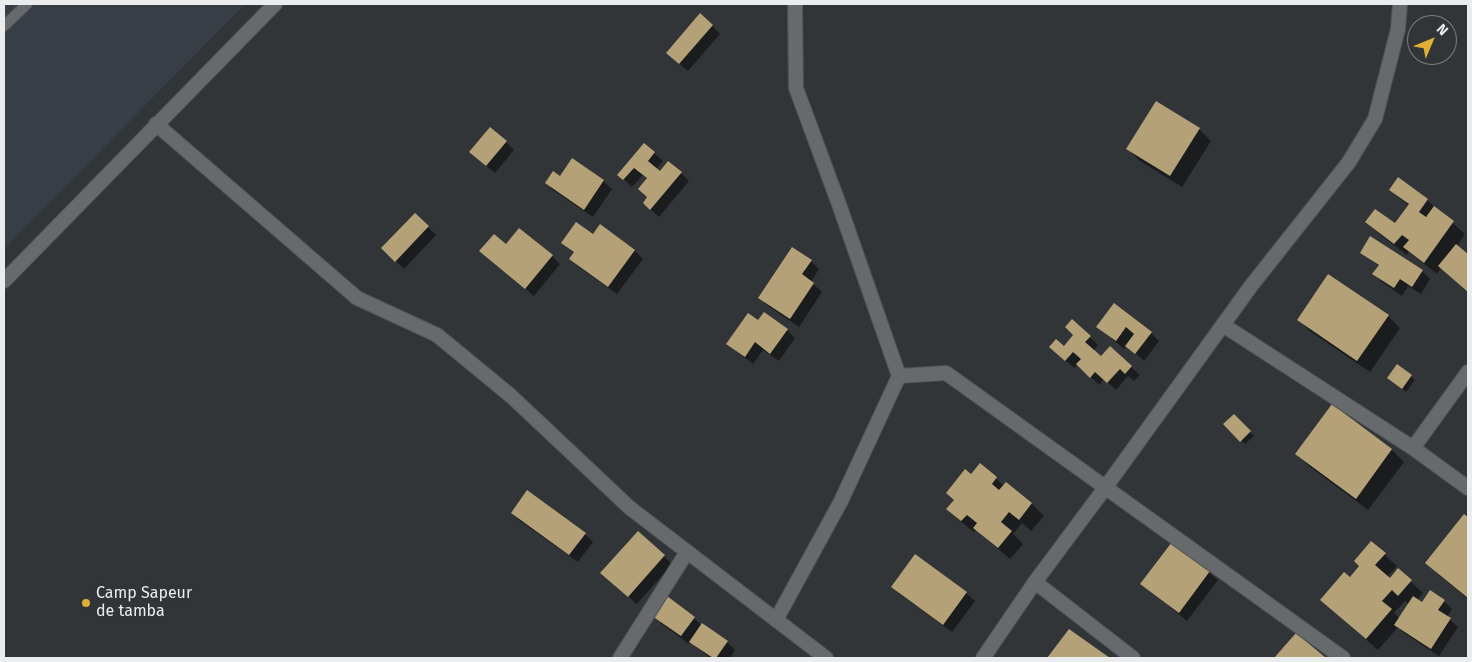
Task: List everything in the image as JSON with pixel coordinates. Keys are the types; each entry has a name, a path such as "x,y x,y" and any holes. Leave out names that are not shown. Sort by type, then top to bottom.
{"street":[{"path":"4,281 156,124 276,4"},
{"path":"776,620 841,500 899,376 796,88 795,4"},
{"path":"983,658 1035,582 1251,286 1349,162 1375,119 1398,29 1400,4"},
{"path":"156,124 357,298 437,336 511,396 630,508 826,658"},
{"path":"1223,325 1413,448 1468,488"},
{"path":"1413,448 1468,372"},
{"path":"899,376 946,373 1343,658"},
{"path":"620,658 687,552"},
{"path":"1035,582 1133,658"}],"lane":[{"path":"4,26 26,4"}],"shaded area":[{"path":"4,4 245,4 4,249"}],"building":[{"path":"700,13 713,25 679,64 666,53"},
{"path":"1156,101 1200,128 1170,176 1126,149"},
{"path":"490,127 507,141 486,166 469,152"},
{"path":"644,143 655,152 648,161 660,171 668,161 682,172 650,210 643,203 647,197 638,189 647,178 634,168 623,180 617,175"},
{"path":"572,158 604,180 584,210 545,183 553,171 560,176"},
{"path":"1398,177 1428,199 1419,212 1426,217 1434,206 1454,221 1424,263 1403,247 1409,240 1402,235 1394,244 1365,222 1375,209 1395,223 1409,204 1389,190"},
{"path":"415,213 429,226 395,262 381,248"},
{"path":"576,222 593,234 600,224 635,250 608,287 569,259 574,252 561,243"},
{"path":"519,228 553,255 525,289 479,251 494,234 506,244"},
{"path":"1370,236 1423,270 1412,287 1400,279 1394,288 1372,274 1379,265 1360,253"},
{"path":"1456,244 1468,254 1468,292 1438,266"},
{"path":"792,247 812,260 802,274 814,283 790,319 758,298"},
{"path":"1328,274 1389,315 1357,361 1297,320"},
{"path":"1114,303 1152,332 1135,354 1125,346 1134,334 1126,327 1116,341 1096,327"},
{"path":"764,312 788,329 770,354 755,342 745,357 726,344 748,313 758,320"},
{"path":"1072,319 1091,336 1085,342 1101,356 1110,346 1132,366 1125,374 1120,369 1107,383 1095,372 1090,378 1076,364 1081,359 1073,352 1065,361 1049,347 1056,339 1064,346 1073,335 1065,327"},
{"path":"1397,364 1412,375 1402,389 1387,378"},
{"path":"1332,404 1392,449 1356,499 1295,454"},
{"path":"1234,414 1251,431 1240,442 1223,424"},
{"path":"980,463 997,477 992,484 999,490 1006,482 1032,503 1019,520 1009,512 1001,522 1012,531 998,548 973,528 977,523 967,515 961,521 946,509 954,500 946,493 965,469 971,474"},
{"path":"527,490 586,533 569,555 511,513"},
{"path":"1464,514 1468,517 1468,598 1425,563"},
{"path":"638,531 665,555 628,597 600,573"},
{"path":"1371,541 1386,553 1375,565 1390,578 1398,568 1412,580 1398,596 1392,590 1382,601 1392,609 1366,639 1320,600 1344,572 1350,577 1359,566 1354,561"},
{"path":"1172,542 1210,571 1179,613 1140,584"},
{"path":"915,554 967,592 943,625 891,587"},
{"path":"1430,590 1445,600 1438,610 1451,618 1431,649 1394,625 1413,596 1422,602"},
{"path":"667,596 695,617 681,636 652,616"},
{"path":"702,623 728,641 716,658 713,658 689,642"},
{"path":"1069,629 1110,658 1047,658"},
{"path":"1296,633 1326,658 1274,658"}],"place":[{"name":"Camp Sapeur de tamba","path":"86,603"}]}
